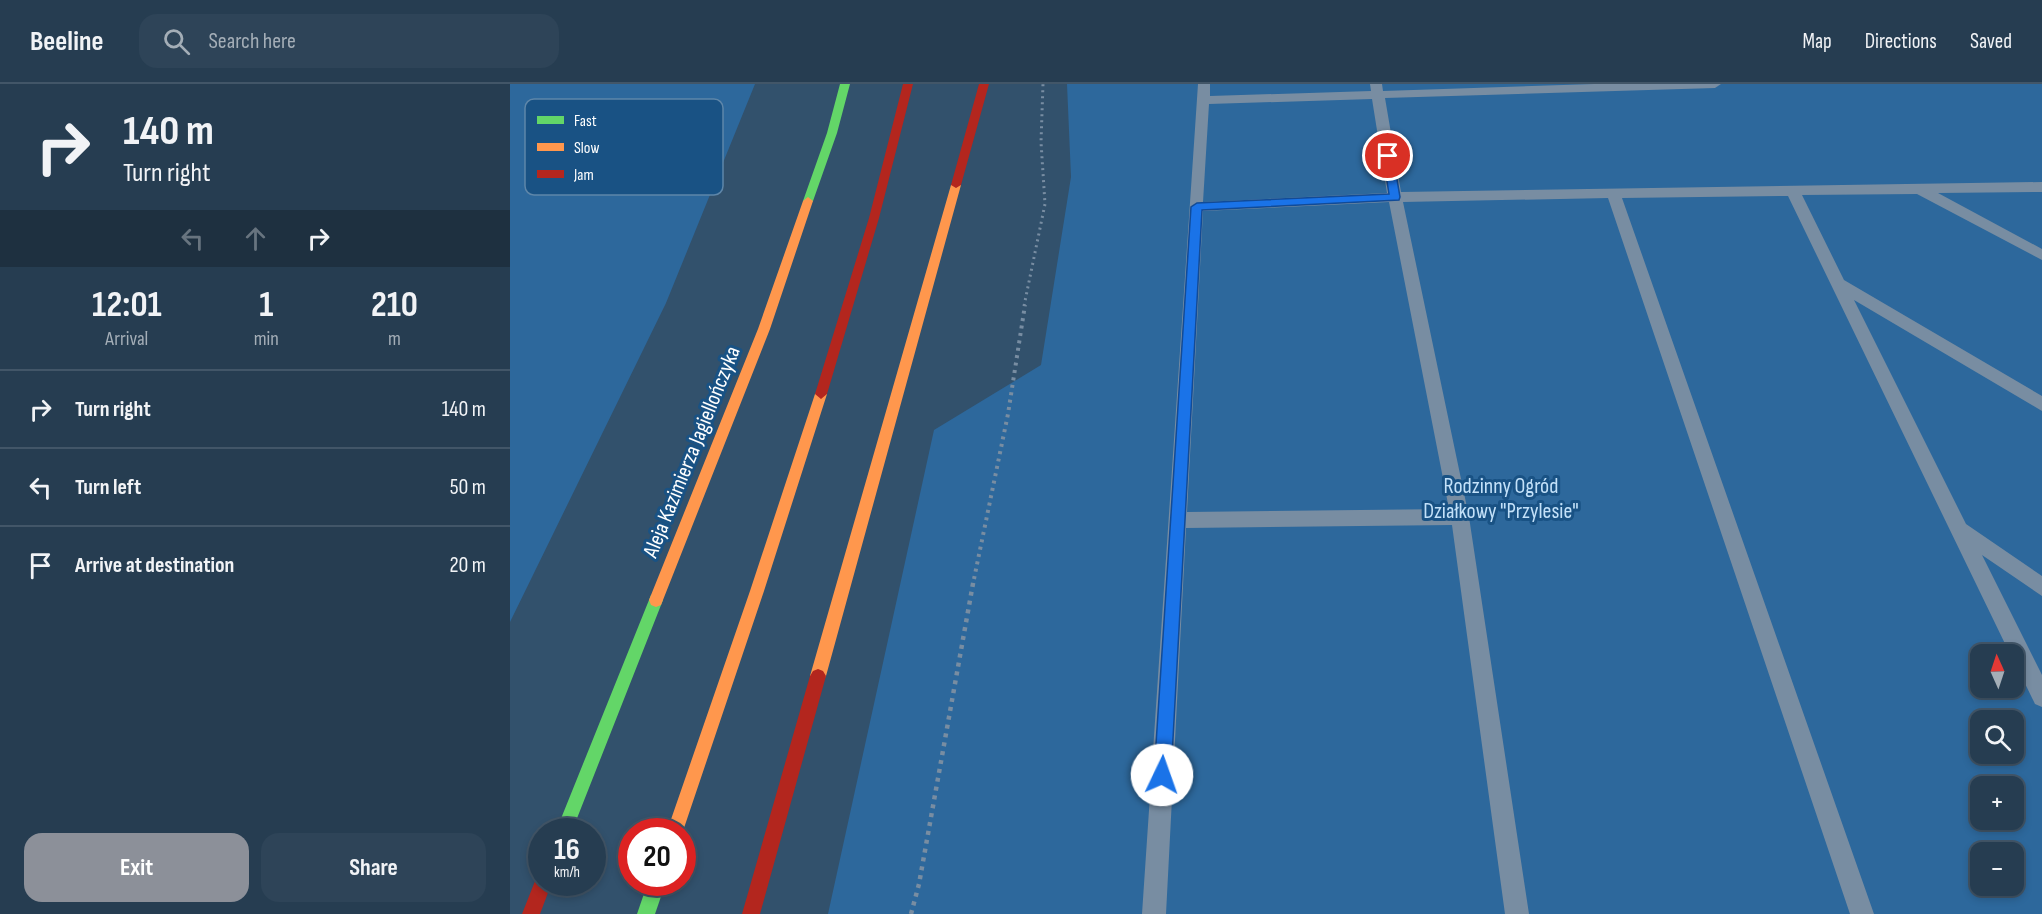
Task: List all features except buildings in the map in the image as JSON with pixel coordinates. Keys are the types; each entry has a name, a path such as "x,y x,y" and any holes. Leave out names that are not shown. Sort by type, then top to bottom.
{"highway":[{"name":"Aleja Kazimierza Jagiellończyka","path":"569,818 764,329 832,134 845,84"},
{"path":"679,818 766,568 819,401 892,153 908,84"},
{"path":"751,914 984,84"},
{"path":"531,914 538,896"},
{"path":"646,914 652,896"}],"lane":[{"path":"1155,914 1204,100 1203,84"},
{"path":"1204,100 1377,88 1715,84"},
{"path":"1377,88 1395,197 1460,517 1517,914"},
{"path":"1197,207 1395,197 2042,187"},
{"path":"1919,189 2042,255"},
{"path":"1793,191 2042,697"},
{"path":"1614,194 1862,914"},
{"path":"1838,283 2042,404"},
{"path":"1177,520 1460,517"},
{"path":"1959,529 2042,587"}],"path":[{"path":"911,914 919,884 984,518 1008,414 1025,303 1045,204 1041,142 1043,84"}],"green space":[{"path":"510,84 755,84 723,163 723,99 525,99 525,195 710,195 666,303 510,622"},
{"name":"Rodzinny Ogród Działkowy \"Przylesie\"","path":"1067,84 2042,84 2042,914 828,914 934,430 1041,365 1071,177"}],"traffic: fast":[{"path":"808,201 832,133 845,84"},
{"path":"569,818 656,600"},
{"path":"646,914 652,896"}],"traffic: slow":[{"path":"818,676 956,185"},
{"path":"656,600 764,329 808,201"},
{"path":"679,818 821,394"}],"traffic: jam":[{"path":"821,394 874,218 908,84"},
{"path":"956,185 984,84"},
{"path":"751,914 818,676"},
{"path":"531,914 538,896"}],"route":[{"path":"1162,775 1197,207 1395,197 1388,156"}]}
